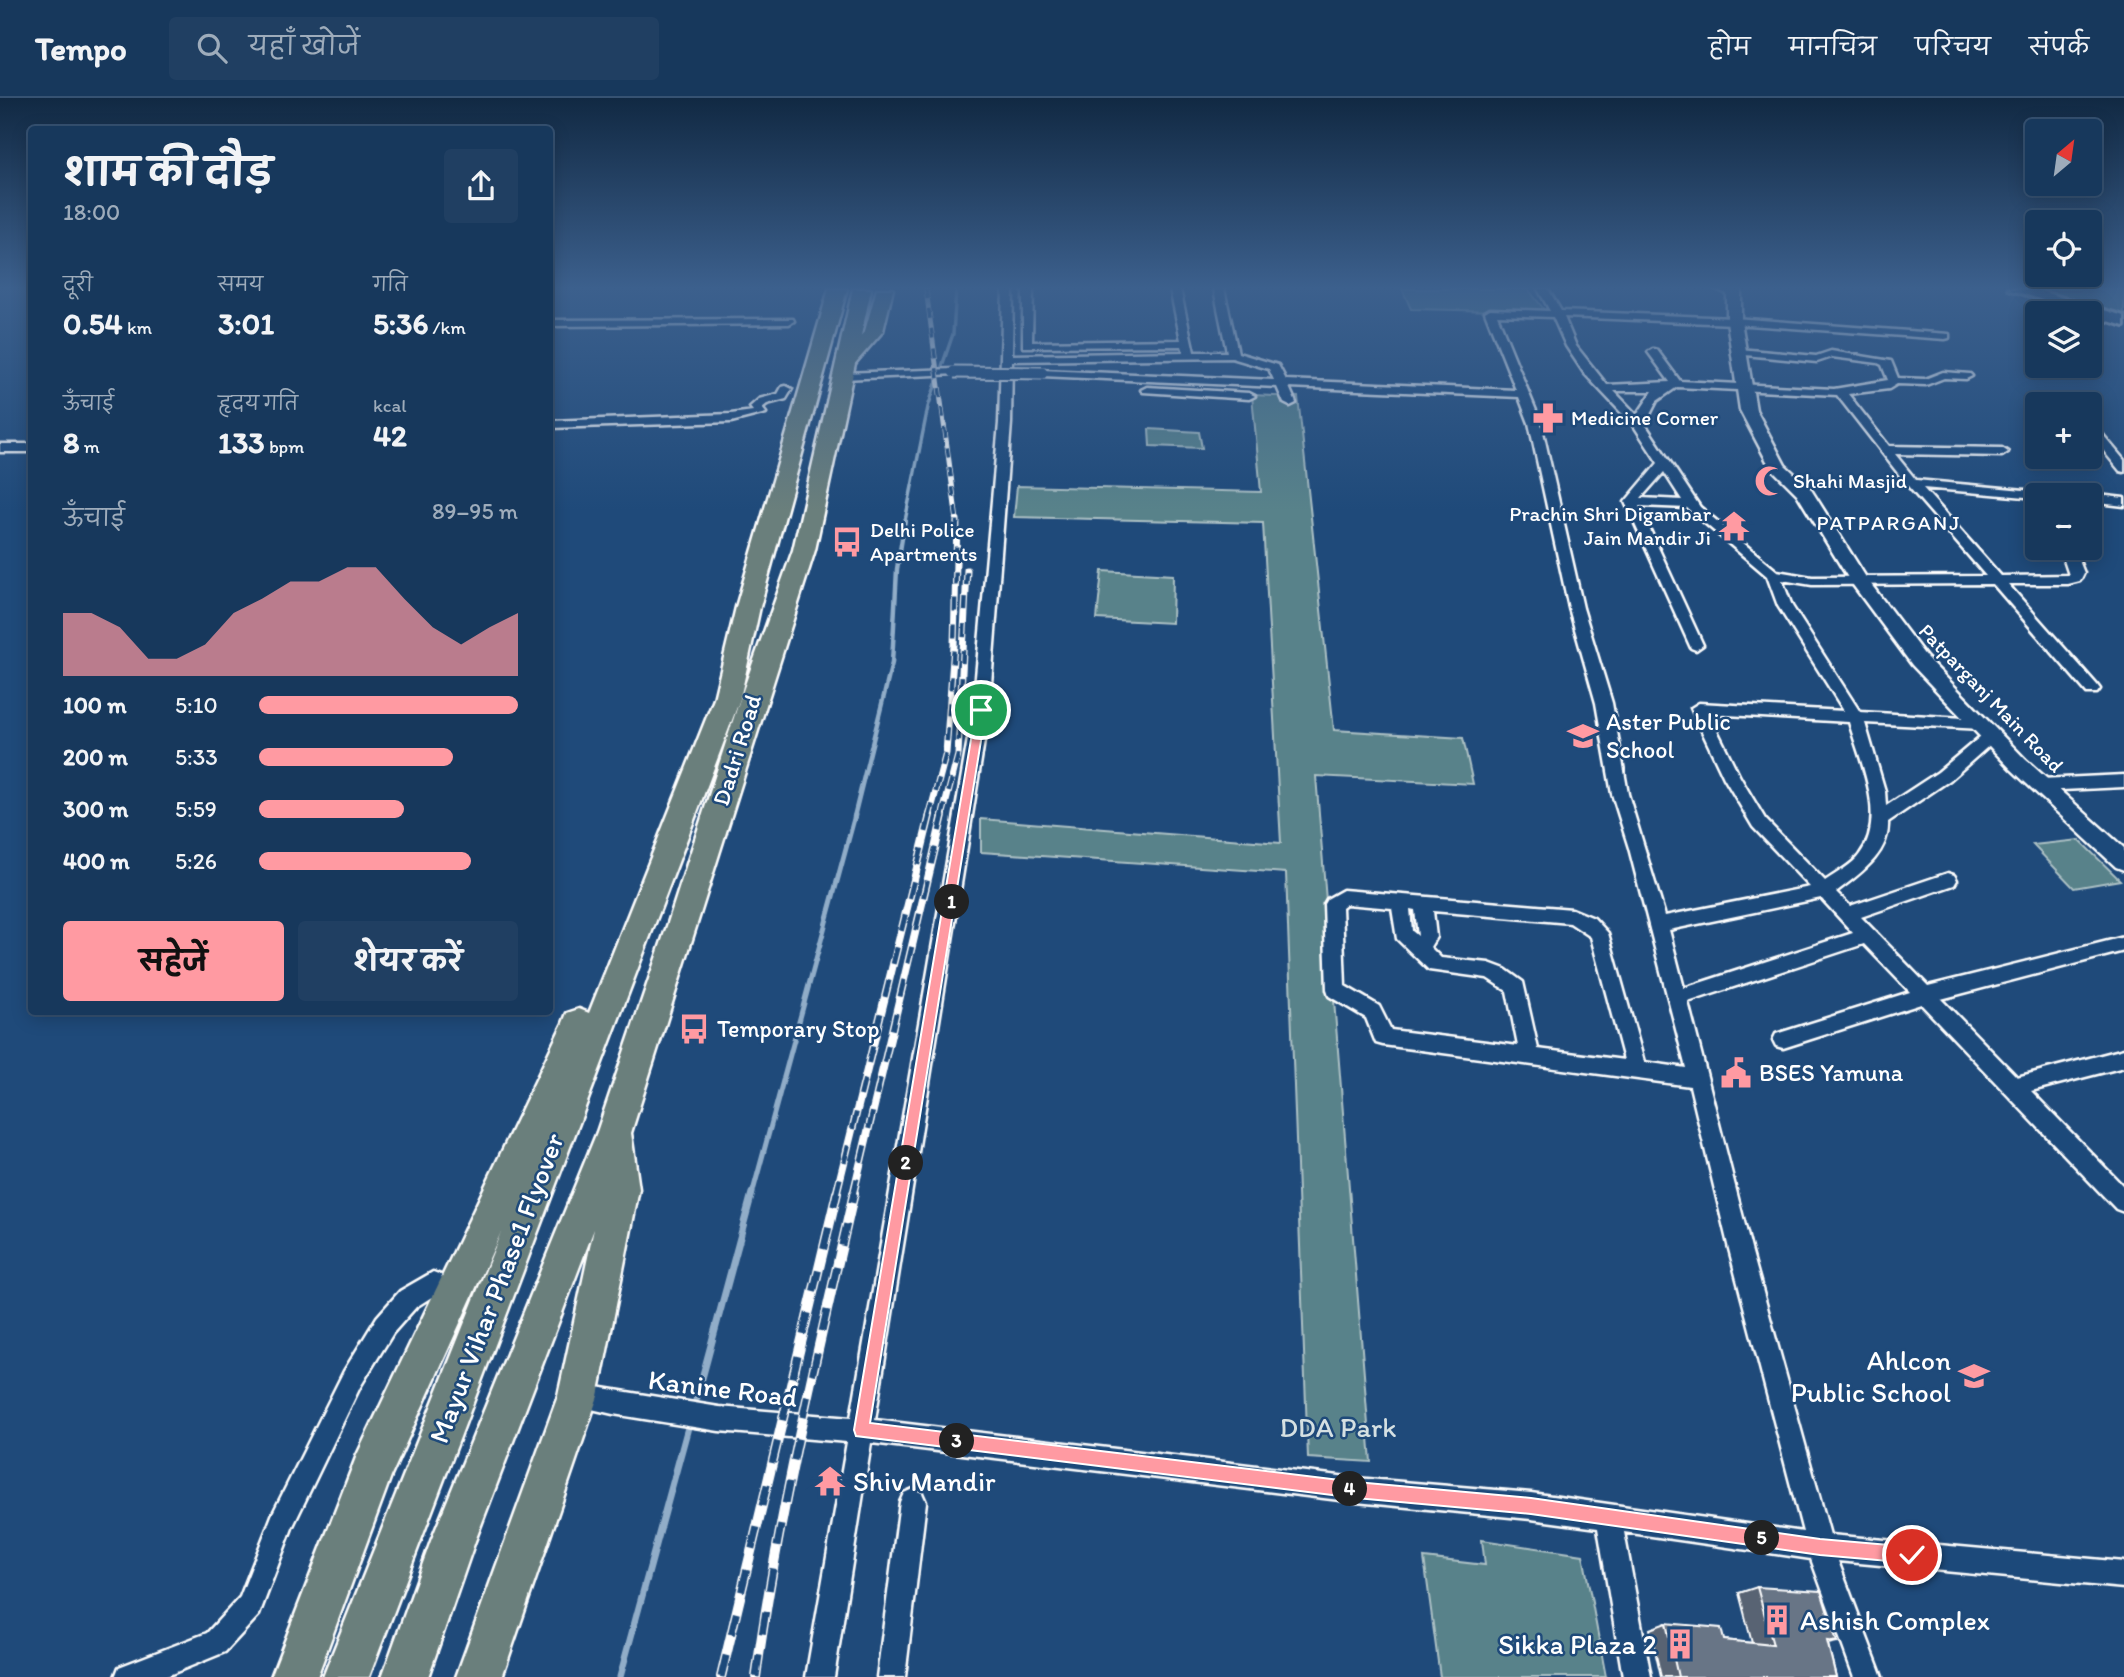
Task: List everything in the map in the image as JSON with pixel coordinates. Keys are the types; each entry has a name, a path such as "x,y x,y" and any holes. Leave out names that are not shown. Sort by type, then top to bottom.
{"highway":[{"name":"Dadri Road","path":"648,901 727,699 748,607 819,363"},
{"name":"Dadri Road","path":"614,1132 804,550 846,363"},
{"path":"294,1677 372,1470 437,1327 508,1183 582,1018 648,901"},
{"name":"Mayur Vihar Phase1 Flyover","path":"346,1677 648,901"},
{"path":"478,1677 578,1396 621,1189 614,1132"},
{"name":"Mayur Vihar Phase1 Flyover","path":"405,1677 453,1541 614,1132"}],"main road":[{"path":"844,370 851,363"}],"street":[{"path":"820,1677 981,710 1005,423 1006,363"},
{"path":"1259,363 1274,367 1290,403"},
{"path":"1512,363 1535,423 1576,608 1604,704 1620,794 1638,848 1696,1067 1740,1249 1820,1547 1868,1677"},
{"path":"1584,363 1639,424 1691,504 1773,574 1785,606 1855,716 1868,754 1879,819 1880,831 1866,860 1824,891 1657,925"},
{"path":"1661,363 1677,384"},
{"name":"Patparganj Main Road","path":"1741,363 1748,410 1778,467 1804,491 1859,581 1919,661 2041,785 2120,854"},
{"path":"1885,363 1894,381"},
{"path":"844,370 1042,373 1406,391 1525,394"},
{"path":"1604,388 1662,388 1677,384 1745,385 1840,392 1889,386 1894,381 1926,382 1942,376 1966,376"},
{"path":"1639,424 1653,397 1662,388"},
{"path":"553,425 731,418 760,413 757,407 763,401 782,397 786,389"},
{"path":"1147,390 1249,397"},
{"path":"1840,392 1912,483 2092,689"},
{"path":"2102,444 2124,468"},
{"path":"0,448 28,448"},
{"path":"2106,449 2124,451"},
{"path":"1885,450 2002,452"},
{"path":"1631,502 1664,464"},
{"path":"1912,483 2025,497"},
{"path":"2102,499 2124,502"},
{"path":"1631,502 1691,504"},
{"path":"1631,502 1696,645"},
{"path":"1773,574 1812,581 2074,578 2076,564 2074,560"},
{"path":"1987,729 1855,716 1699,708 1732,778 1759,823 1848,914 1865,936 2121,1195"},
{"path":"1879,819 1944,776 1987,729"},
{"path":"2041,785 2124,781"},
{"path":"1848,914 1948,880"},
{"path":"1637,1072 1599,933 1588,923 1572,916 1343,897 1333,904 1336,990 1371,1009 1380,1019 1383,1037 1637,1072 1696,1067"},
{"path":"1399,902 1402,934 1436,965 1488,969 1510,980 1517,987 1530,1056"},
{"path":"1419,947 1427,937 1423,904"},
{"path":"1677,998 1865,936"},
{"path":"1783,1040 1925,995 2124,944"},
{"path":"2013,1087 2124,1058"},
{"path":"129,1677 216,1643 250,1606 282,1522 352,1379 385,1325 408,1298 433,1283"},
{"name":"Kanine Road","path":"578,1396 646,1409 803,1429 861,1430 1356,1490 1609,1516 1820,1547 2124,1575"},
{"path":"891,1677 913,1502"},
{"path":"1609,1516 1637,1677"}],"green space":[{"name":"DDA Park","path":"1252,395 1298,397 1334,730 1463,738 1473,784 1316,776 1371,1462 1308,1458 1286,873 981,852 981,819 1281,843 1263,523 1014,517 1017,486 1261,492"},
{"path":"1149,429 1199,432 1202,448 1150,446"},
{"path":"1102,571 1173,575 1172,623 1097,619"},
{"path":"2079,840 2120,880 2074,888 2033,845"},
{"path":"1482,1540 1583,1555 1606,1677 1440,1677 1424,1558 1485,1565"}],"building":[{"path":"1757,1587 1821,1591 1837,1642 1827,1641 1836,1677 1678,1677 1666,1623 1721,1628 1724,1640 1773,1645"}],"waterway":[{"path":"905,521 928,407 943,363"},
{"path":"854,817 892,663 897,569 905,520"},
{"path":"752,1195 855,815"},
{"path":"694,1408 752,1193"},
{"path":"620,1677 690,1420"}],"railway":[{"path":"936,363 957,521"},
{"path":"929,817 946,753 954,645 957,521"},
{"path":"942,817 958,755 967,570"},
{"path":"836,1195 930,815"},
{"path":"853,1195 943,815"},
{"path":"721,1677 837,1193"},
{"path":"756,1677 787,1495 854,1193"}],"place":[{"name":"Medicine Corner","path":"1548,418"},
{"name":"Shahi Masjid","path":"1770,481"},
{"name":"Prachin Shri Digambar Jain Mandir Ji","path":"1734,526"},
{"name":"Delhi Police Apartments","path":"847,542"},
{"name":"Aster Public School","path":"1583,736"},
{"name":"Temporary Stop","path":"694,1029"},
{"name":"BSES Yamuna","path":"1736,1073"},
{"name":"Ahlcon Public School","path":"1974,1376"},
{"name":"Shiv Mandir","path":"830,1481"},
{"name":"Ashish Complex","path":"1777,1620"},
{"name":"Sikka Plaza 2","path":"1680,1644"}],"district":[{"name":"PATPARGANJ","path":"1889,523"}],"route":[{"path":"981,710 952,901 861,1430 1356,1490 1531,1506 1820,1547 1912,1555"}]}
